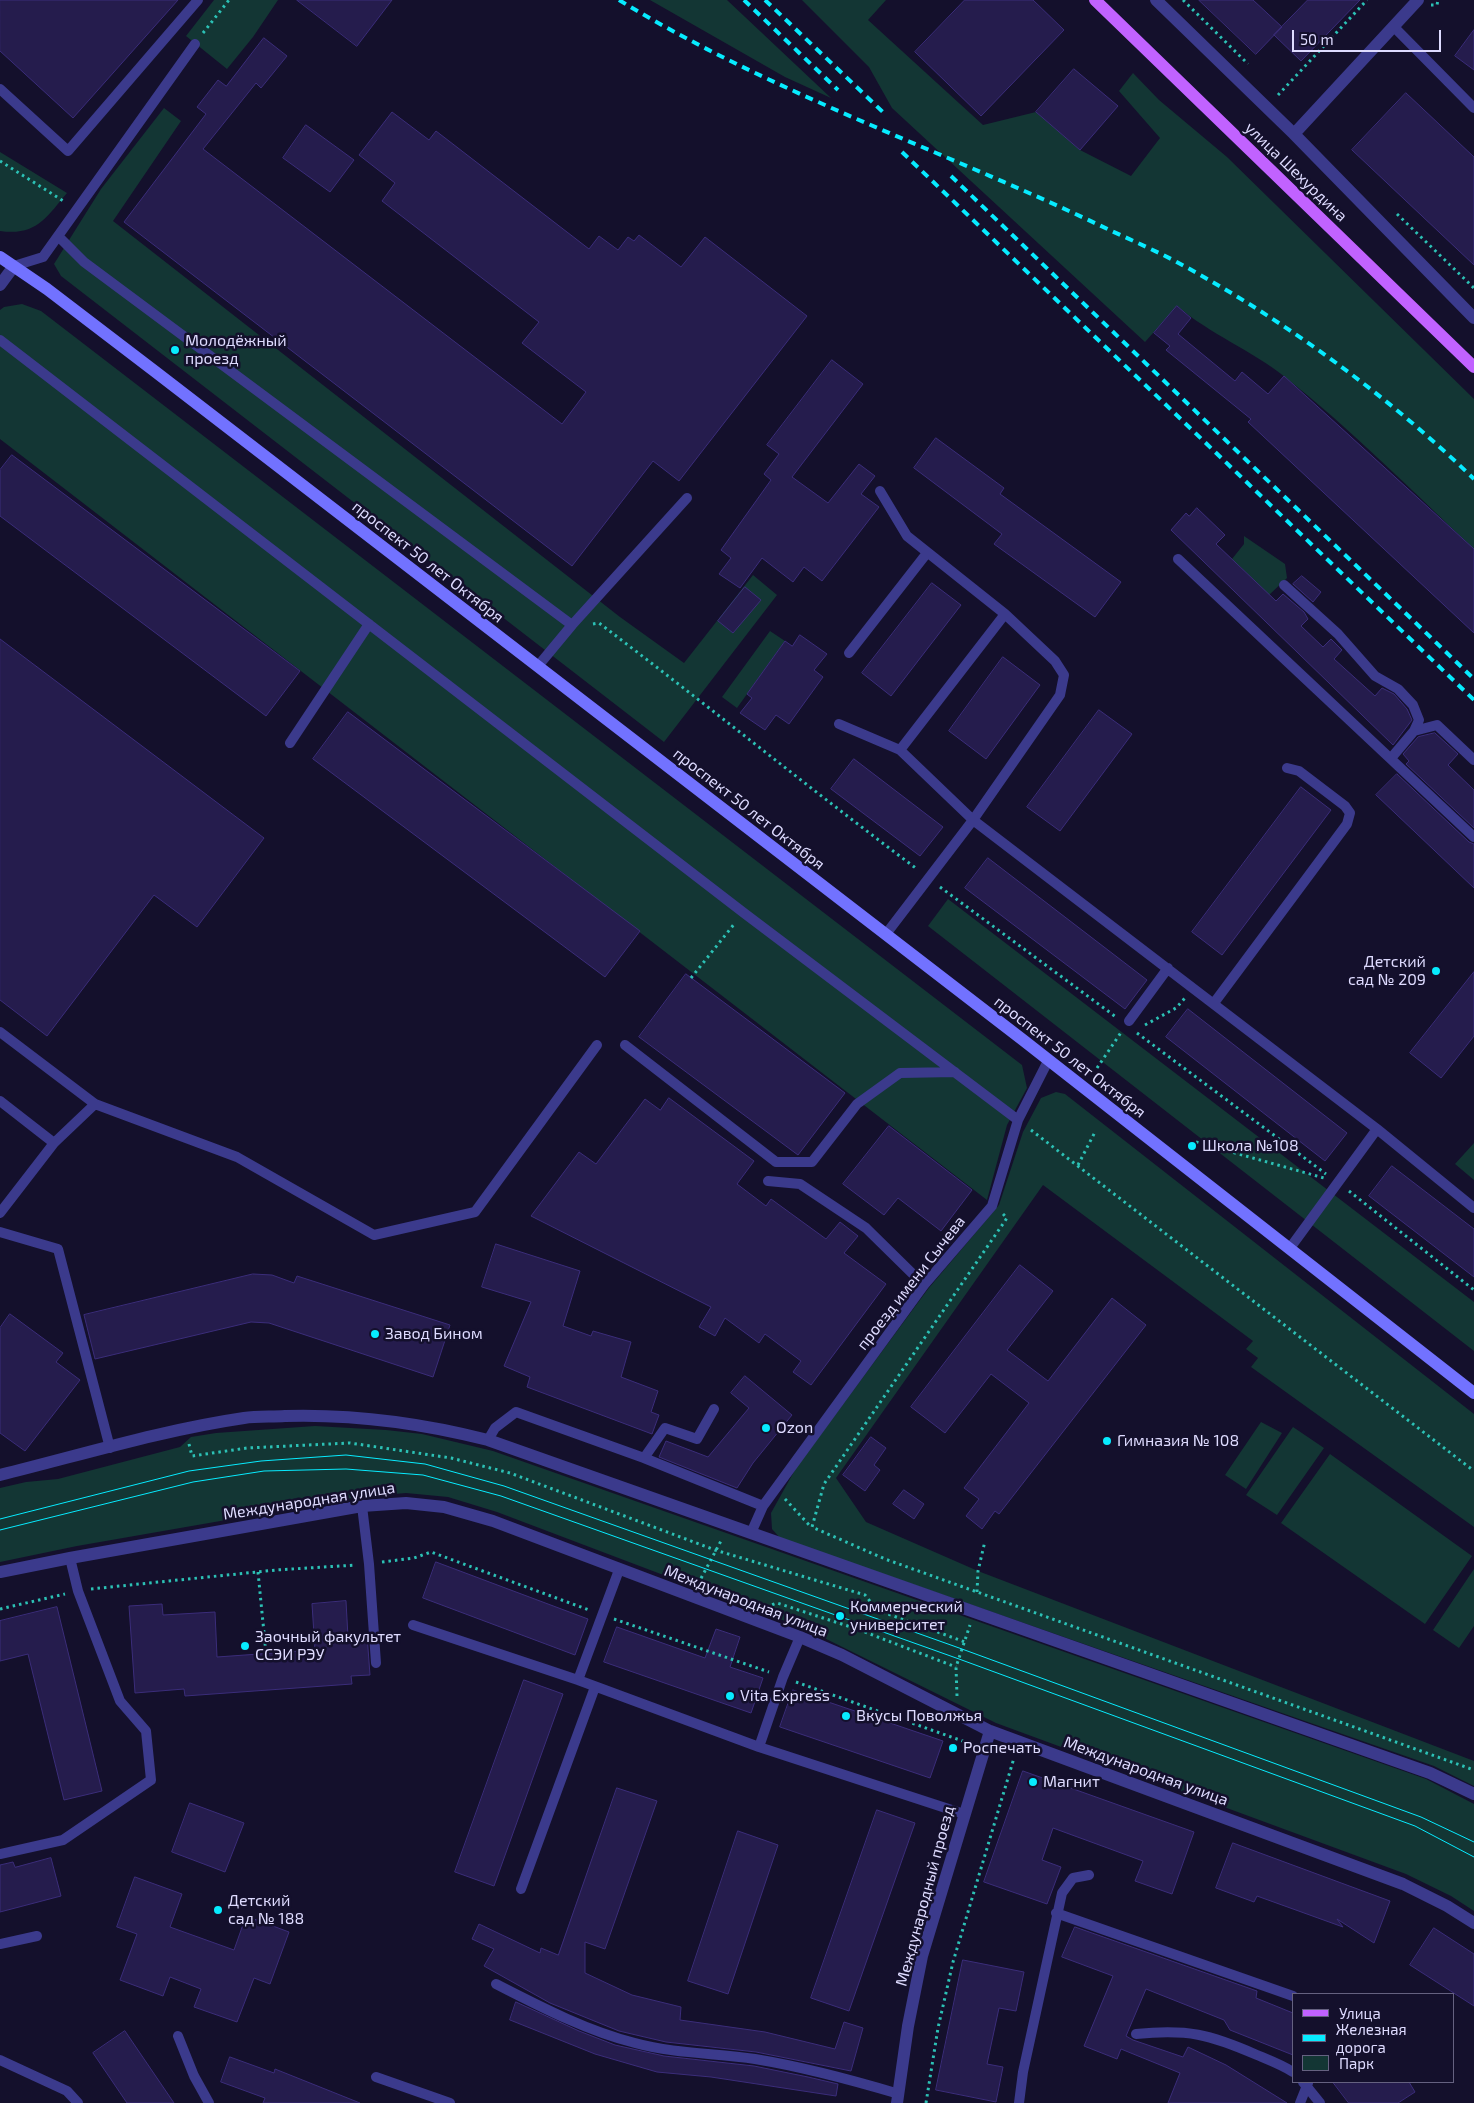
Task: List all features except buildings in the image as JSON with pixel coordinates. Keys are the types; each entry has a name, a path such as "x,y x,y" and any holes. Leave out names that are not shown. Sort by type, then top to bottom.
{"main road":[{"name":"улица Шехурдина","path":"1095,0 1474,367"},
{"name":"проспект 50 лет Октября","path":"0,257 125,349 538,666 886,934 1474,1392"}],"street":[{"path":"1156,0 1294,134 1474,318"},
{"path":"1294,134 1418,0"},
{"path":"0,286 14,266"},
{"path":"0,1475 185,1429 245,1418 314,1415 396,1421 488,1440 1430,1773 1474,1794"},
{"name":"Международная улица","path":"0,1572 362,1506 406,1503 444,1507 492,1521 800,1637 842,1655 990,1731 1403,1884 1447,1906 1474,1923"},
{"name":"Международный проезд","path":"898,2099 908,2026 922,1956 990,1731"}],"lane":[{"path":"0,89 68,151 198,0"},
{"path":"1394,27 1474,108"},
{"path":"14,266 43,257 195,44"},
{"path":"59,237 84,262 572,625"},
{"path":"0,340 744,913 1018,1120"},
{"path":"880,491 907,536 1005,614 1055,661 1064,675 1060,694 973,820 886,934"},
{"path":"538,666 572,625 688,498"},
{"path":"850,653 927,553"},
{"path":"1178,559 1392,757 1474,837"},
{"path":"1284,585 1338,634 1374,676 1398,689 1413,705 1419,720 1414,730 1392,757"},
{"path":"900,750 1005,614"},
{"path":"290,743 369,624"},
{"path":"838,724 900,750 973,820 1377,1129 1474,1208"},
{"path":"1414,730 1437,725 1474,760"},
{"path":"1214,1004 1347,824 1350,813 1345,806 1299,772 1286,768"},
{"path":"1124,1021 1168,968"},
{"path":"0,1032 95,1104 237,1157 374,1235 475,1212 597,1045"},
{"path":"625,1045 776,1162 812,1162 857,1104 900,1073 955,1072"},
{"name":"проезд имени Сычева","path":"750,1533 763,1506 924,1285 992,1206 1018,1120 1048,1061"},
{"path":"0,1101 54,1143"},
{"path":"0,1213 54,1143 95,1104"},
{"path":"1290,1248 1337,1181 1377,1129"},
{"path":"768,1181 800,1184 866,1228 924,1285"},
{"path":"0,1232 58,1249 110,1448"},
{"path":"644,1458 665,1428 697,1439 714,1409"},
{"path":"488,1440 495,1428 516,1412 644,1458 763,1506"},
{"path":"362,1506 369,1564 376,1663"},
{"path":"0,1854 63,1840 151,1780 146,1731 120,1701 78,1590 70,1558"},
{"path":"578,1680 619,1570"},
{"path":"413,1624 578,1680 759,1747 964,1814"},
{"path":"759,1747 783,1677 800,1637"},
{"path":"521,1889 595,1687"},
{"path":"1019,2103 1022,2072 1062,1893 1072,1878 1089,1875"},
{"path":"1056,1913 1292,1996"},
{"path":"0,1944 37,1936"},
{"path":"496,1984 560,2016 635,2043 673,2051 756,2059 850,2079 898,2099"},
{"path":"1136,2034 1168,2031 1198,2033 1230,2044 1292,2072"},
{"path":"178,2036 194,2076 209,2103"},
{"path":"0,2060 67,2090 78,2103"},
{"path":"376,2077 450,2103"},
{"path":"1300,2103 1306,2083"},
{"path":"1306,2083 1320,2103"}],"path":[{"path":"195,44 229,0"},
{"path":"1278,95 1367,0"},
{"path":"0,161 76,210"},
{"path":"572,625 600,623 701,700 800,782 1124,1021 1096,1068"},
{"path":"691,978 744,913"},
{"path":"1193,988 1176,1008 1135,1032 1337,1181 1474,1290"},
{"path":"1018,1120 1474,1471"},
{"path":"1078,1165 1094,1132"},
{"path":"1196,1142 1337,1181"},
{"path":"812,1527 824,1484 1007,1218 992,1206"},
{"path":"192,1456 248,1448 350,1443 451,1458 510,1473 715,1550 865,1594 877,1610 965,1642"},
{"path":"775,1489 812,1527 885,1559 1474,1770"},
{"path":"707,1588 698,1585 715,1550 730,1526"},
{"path":"0,1609 78,1590 258,1572 369,1564 432,1552 602,1615 950,1735 958,1716 956,1667 973,1613 978,1571 985,1541"},
{"path":"258,1572 266,1653"},
{"path":"763,1608 777,1603 858,1630 956,1667"},
{"path":"926,2103 938,2028 953,1962 1014,1758"}],"green space":[{"path":"214,0 278,0 253,37 227,69 186,36"},
{"path":"650,0 727,0 831,98 785,77"},
{"path":"802,0 886,0 868,20 983,125 1036,112 1080,150 1131,176 1160,138 1119,91 1133,73 1159,100 1227,157 1474,399 1474,549 1358,439 1310,397 1272,367 1203,325 1177,306 1145,342 892,108 869,67"},
{"path":"164,108 181,121 113,221 620,617 684,663 753,575 777,595 664,742 61,276 54,264 101,189"},
{"path":"0,152 67,193 46,217 31,228 23,231 0,231"},
{"path":"22,304 41,311 1022,1065 1027,1088 1007,1125 987,1200 0,439 0,310 4,307"},
{"path":"1244,536 1285,564 1287,578 1269,595 1232,559 1244,544"},
{"path":"770,631 785,641 737,708 722,697"},
{"path":"948,899 1474,1302 1474,1351 928,926"},
{"path":"1056,1092 1065,1094 1474,1414 1474,1527 1251,1367 1258,1358 1246,1349 1253,1341 1043,1185 836,1478 866,1522 978,1571 1474,1761 1474,1786 1434,1766 780,1538 772,1529 771,1513 796,1468 928,1289 999,1205 1023,1132 1041,1098"},
{"path":"1474,1143 1474,1180 1455,1164"},
{"path":"1261,1422 1282,1433 1246,1489 1225,1475"},
{"path":"315,1426 422,1434 493,1451 1426,1779 1474,1804 1474,1911 1451,1896 1406,1874 996,1723 806,1629 497,1512 448,1497 406,1493 358,1497 77,1546 0,1562 0,1488 26,1482 58,1479 180,1447 191,1437 216,1433"},
{"path":"1293,1427 1324,1448 1277,1515 1246,1495"},
{"path":"1330,1454 1472,1556 1425,1624 1281,1523"},
{"path":"1474,1569 1474,1626 1459,1648 1433,1630"}],"tram line":[{"path":"0,1519 189,1471 261,1461 346,1455 425,1464 504,1486 962,1649 1421,1817 1474,1842"},
{"path":"0,1530 193,1482 264,1471 346,1469 423,1475 501,1496 959,1659 1415,1826 1474,1857"}],"railway":[{"path":"619,0 676,33 795,92 1039,197 1175,261 1255,308 1332,360 1405,417 1474,479"},
{"path":"744,0 838,90"},
{"path":"765,0 886,115"},
{"path":"902,152 1474,700"},
{"path":"951,176 1474,679"}],"place":[{"name":"Молодёжный проезд","path":"175,350"},
{"name":"Детский сад № 209","path":"1436,971"},
{"name":"Школа №108","path":"1192,1146"},
{"name":"Завод Бином","path":"375,1334"},
{"name":"Ozon","path":"766,1428"},
{"name":"Гимназия № 108","path":"1107,1441"},
{"name":"Коммерческий университет","path":"840,1616"},
{"name":"Заочный факультет ССЭИ РЭУ","path":"245,1646"},
{"name":"Vita Express","path":"730,1696"},
{"name":"Вкусы Поволжья","path":"846,1716"},
{"name":"Роспечать","path":"953,1748"},
{"name":"Магнит","path":"1033,1782"},
{"name":"Детский сад № 188","path":"218,1910"}]}
